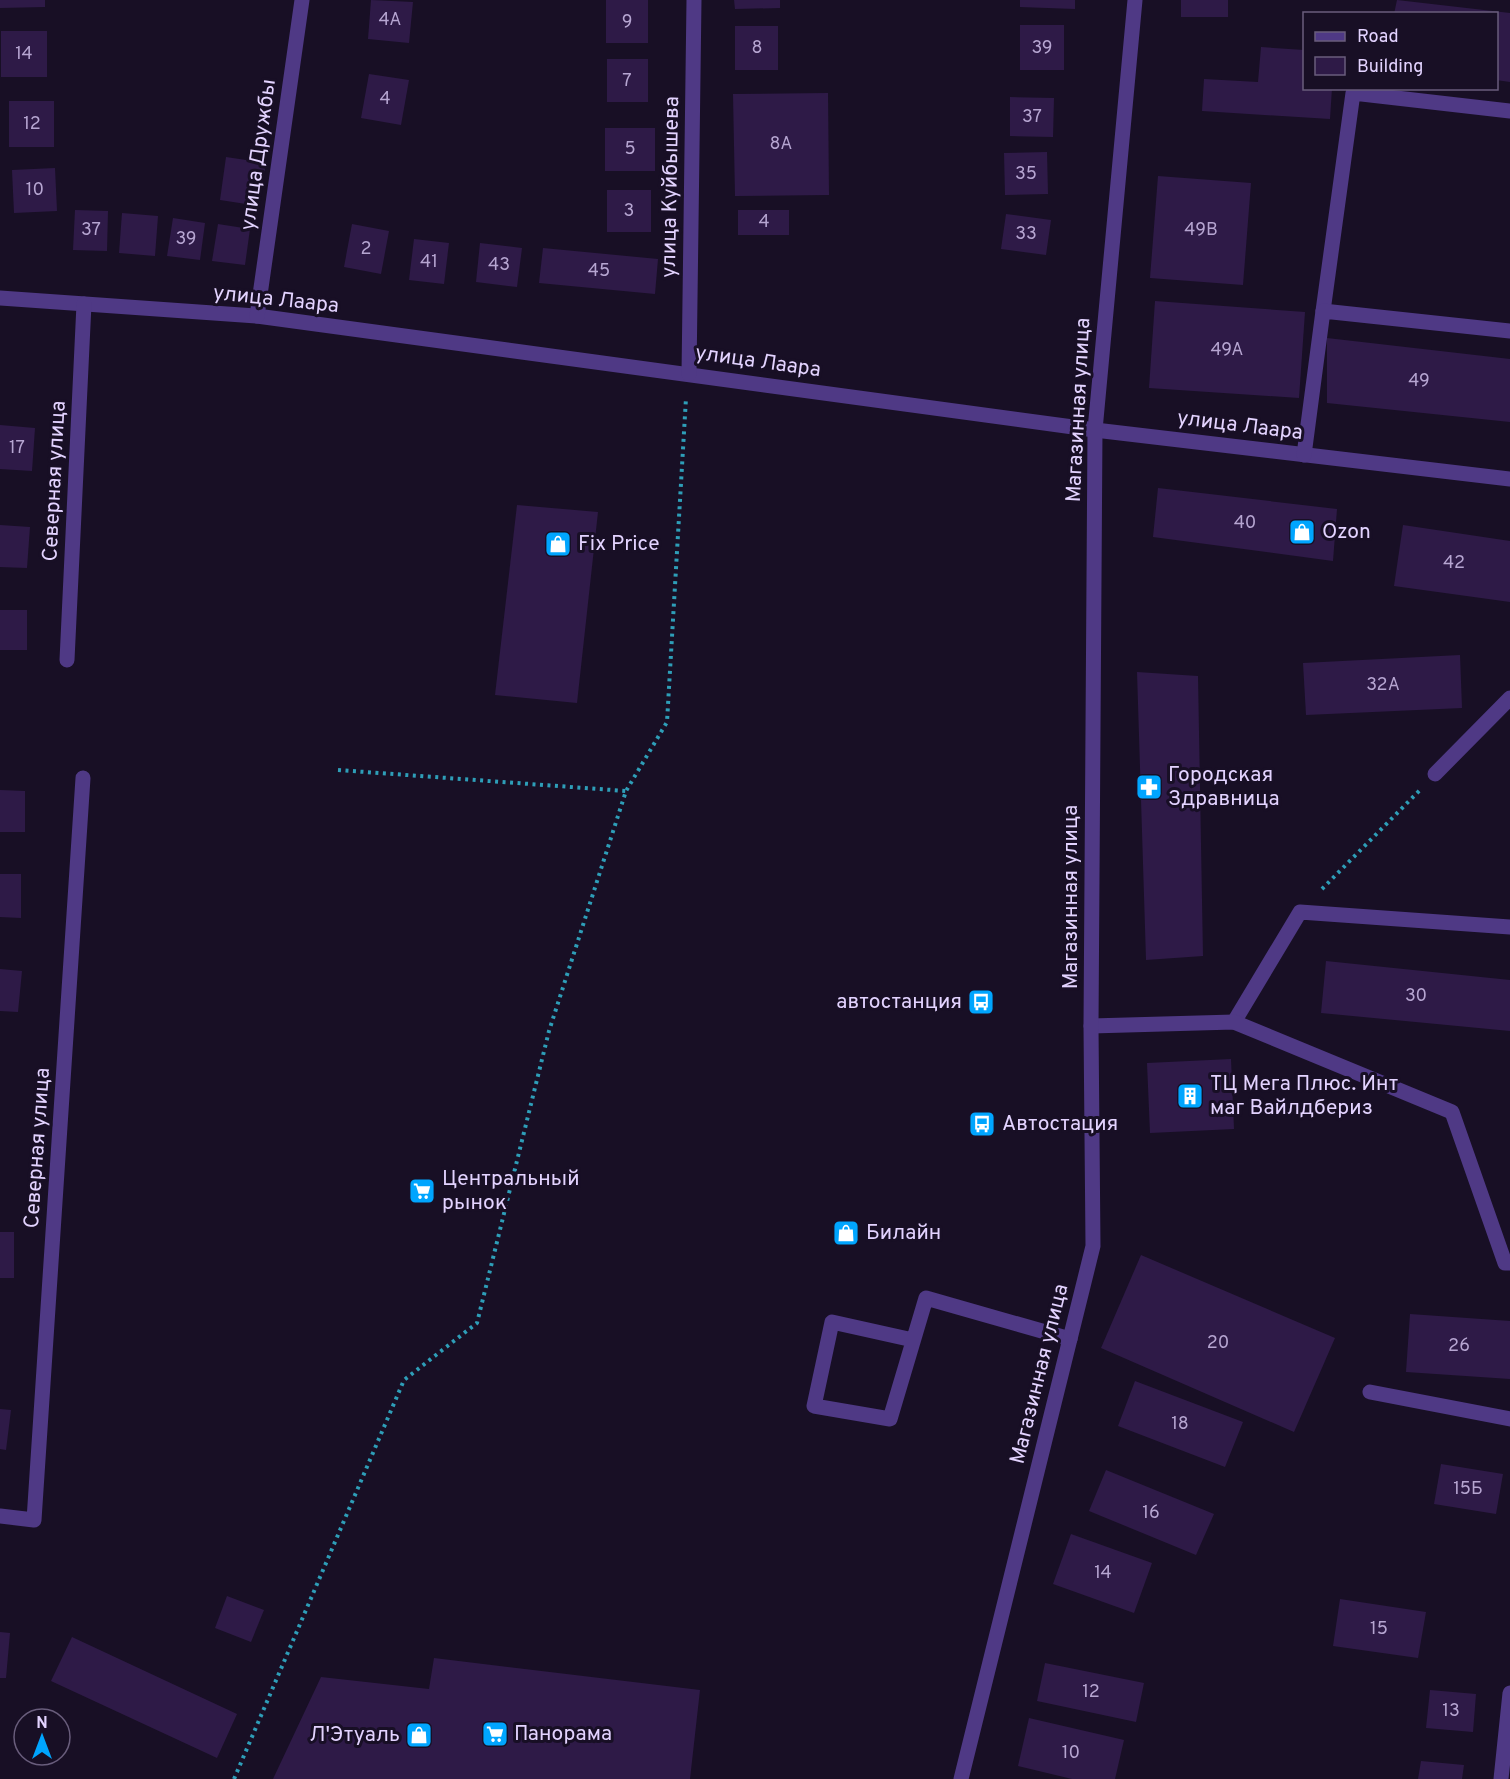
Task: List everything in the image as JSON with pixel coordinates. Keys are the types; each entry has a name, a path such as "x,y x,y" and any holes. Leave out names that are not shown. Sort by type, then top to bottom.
{"street":[{"name":"улица Дружбы","path":"257,316 302,0"},
{"name":"улица Куйбышева","path":"689,374 694,0"},
{"name":"Магазинная улица","path":"961,1779 1093,1246 1091,1026 1095,430 1135,0"},
{"path":"1304,454 1353,93 1510,111"},
{"name":"улица Лаара","path":"0,298 257,316 1095,430 1510,479"},
{"name":"Северная улица","path":"67,660 84,304"},
{"path":"1323,311 1510,331"},
{"path":"1435,774 1510,698"},
{"name":"Северная улица","path":"0,1516 34,1520 83,778"},
{"path":"1234,1022 1300,912 1510,927"},
{"path":"1091,1026 1234,1022 1452,1112 1505,1263 1510,1263"},
{"path":"914,1340 832,1322 814,1407 890,1419 914,1340 926,1298 1070,1339"},
{"path":"1370,1392 1510,1419"},
{"path":"1501,1779 1510,1693"}],"path":[{"path":"234,1779 404,1380 477,1323 549,1031 626,791 667,722 683,427 689,374"},
{"path":"338,770 626,791"},
{"path":"1300,912 1435,774"}],"building":[{"path":"0,0 45,0 45,7 0,8"},
{"path":"371,0 413,2 409,43 368,39"},
{"path":"606,0 648,0 648,43 606,43"},
{"path":"734,0 780,0 780,8 735,9"},
{"path":"1020,0 1075,0 1075,9 1020,7"},
{"path":"1181,0 1228,0 1228,17 1181,17"},
{"path":"1397,0 1510,13 1510,82 1498,80 1498,12 1394,12"},
{"path":"1020,25 1064,25 1064,70 1020,70"},
{"path":"735,26 778,26 778,70 735,70"},
{"path":"1,31 47,31 47,77 1,77"},
{"path":"1261,47 1303,50 1303,90 1332,90 1330,119 1202,111 1204,79 1258,82"},
{"path":"607,59 648,59 648,102 607,102"},
{"path":"369,74 409,80 401,125 361,118"},
{"path":"828,93 829,195 735,196 733,94"},
{"path":"1010,97 1054,98 1053,137 1010,136"},
{"path":"9,101 54,101 54,147 9,147"},
{"path":"605,128 655,128 655,171 605,171"},
{"path":"1047,152 1048,194 1005,195 1004,153"},
{"path":"226,157 266,163 259,206 220,200"},
{"path":"55,168 57,211 14,213 12,170"},
{"path":"1158,176 1251,183 1243,285 1150,278"},
{"path":"607,190 651,190 651,232 607,232"},
{"path":"75,210 108,211 107,251 73,250"},
{"path":"738,210 789,210 789,235 738,235"},
{"path":"122,213 158,216 155,256 119,253"},
{"path":"1006,214 1051,220 1046,255 1001,249"},
{"path":"173,218 205,223 200,260 167,256"},
{"path":"218,224 250,229 245,265 212,261"},
{"path":"352,224 389,231 381,274 344,267"},
{"path":"414,239 449,243 444,284 409,280"},
{"path":"480,243 522,248 517,287 476,282"},
{"path":"543,248 658,259 655,294 539,283"},
{"path":"1155,301 1305,312 1299,398 1149,388"},
{"path":"1327,338 1510,359 1510,422 1327,403"},
{"path":"0,425 35,428 32,471 0,469"},
{"path":"1158,488 1337,509 1333,561 1153,537"},
{"path":"517,505 598,512 577,703 495,695"},
{"path":"0,525 30,527 27,568 0,567"},
{"path":"1403,525 1510,541 1510,602 1394,586"},
{"path":"0,610 27,610 27,650 0,650"},
{"path":"1460,655 1462,708 1306,715 1303,663"},
{"path":"1137,672 1198,676 1203,956 1146,960"},
{"path":"0,790 25,791 25,832 0,832"},
{"path":"0,874 21,874 21,918 0,917"},
{"path":"1326,961 1510,980 1510,1031 1321,1013"},
{"path":"0,969 22,971 18,1012 0,1011"},
{"name":"ТЦ Мега Плюс. Инт маг Вайлдбериз","path":"1231,1059 1234,1129 1150,1133 1147,1063"},
{"path":"0,1232 14,1232 14,1278 0,1278"},
{"path":"1141,1255 1335,1338 1294,1432 1101,1348"},
{"path":"1410,1314 1510,1321 1510,1379 1406,1372"},
{"path":"1135,1381 1243,1422 1225,1467 1118,1426"},
{"path":"0,1409 11,1410 6,1450 0,1449"},
{"path":"1441,1464 1503,1474 1496,1514 1434,1504"},
{"path":"1106,1470 1214,1514 1196,1555 1089,1511"},
{"path":"1071,1534 1152,1563 1134,1613 1053,1584"},
{"path":"227,1596 264,1610 251,1642 215,1628"},
{"path":"1340,1599 1426,1612 1418,1658 1333,1646"},
{"path":"0,1632 10,1633 6,1678 0,1678"},
{"path":"72,1637 237,1714 217,1758 51,1681"},
{"name":"Панорама","path":"434,1658 700,1690 690,1779 273,1779 321,1677 429,1689"},
{"path":"1045,1663 1144,1683 1136,1722 1037,1701"},
{"path":"1430,1690 1476,1694 1473,1732 1426,1728"},
{"path":"1029,1718 1124,1740 1115,1779 1072,1779 1018,1766"},
{"path":"1421,1761 1464,1765 1462,1779 1418,1779"}],"place":[{"name":"Ozon","path":"1302,532"},
{"name":"Fix Price","path":"558,544"},
{"name":"Городская Здравница","path":"1149,787"},
{"name":"автостанция","path":"981,1002"},
{"name":"ТЦ Мега Плюс. Инт маг Вайлдбериз","path":"1190,1096"},
{"name":"Автостация","path":"982,1124"},
{"name":"Центральный рынок","path":"422,1191"},
{"name":"Билайн","path":"846,1233"},
{"name":"Панорама","path":"495,1734"},
{"name":"Л'Этуаль","path":"419,1735"}]}
